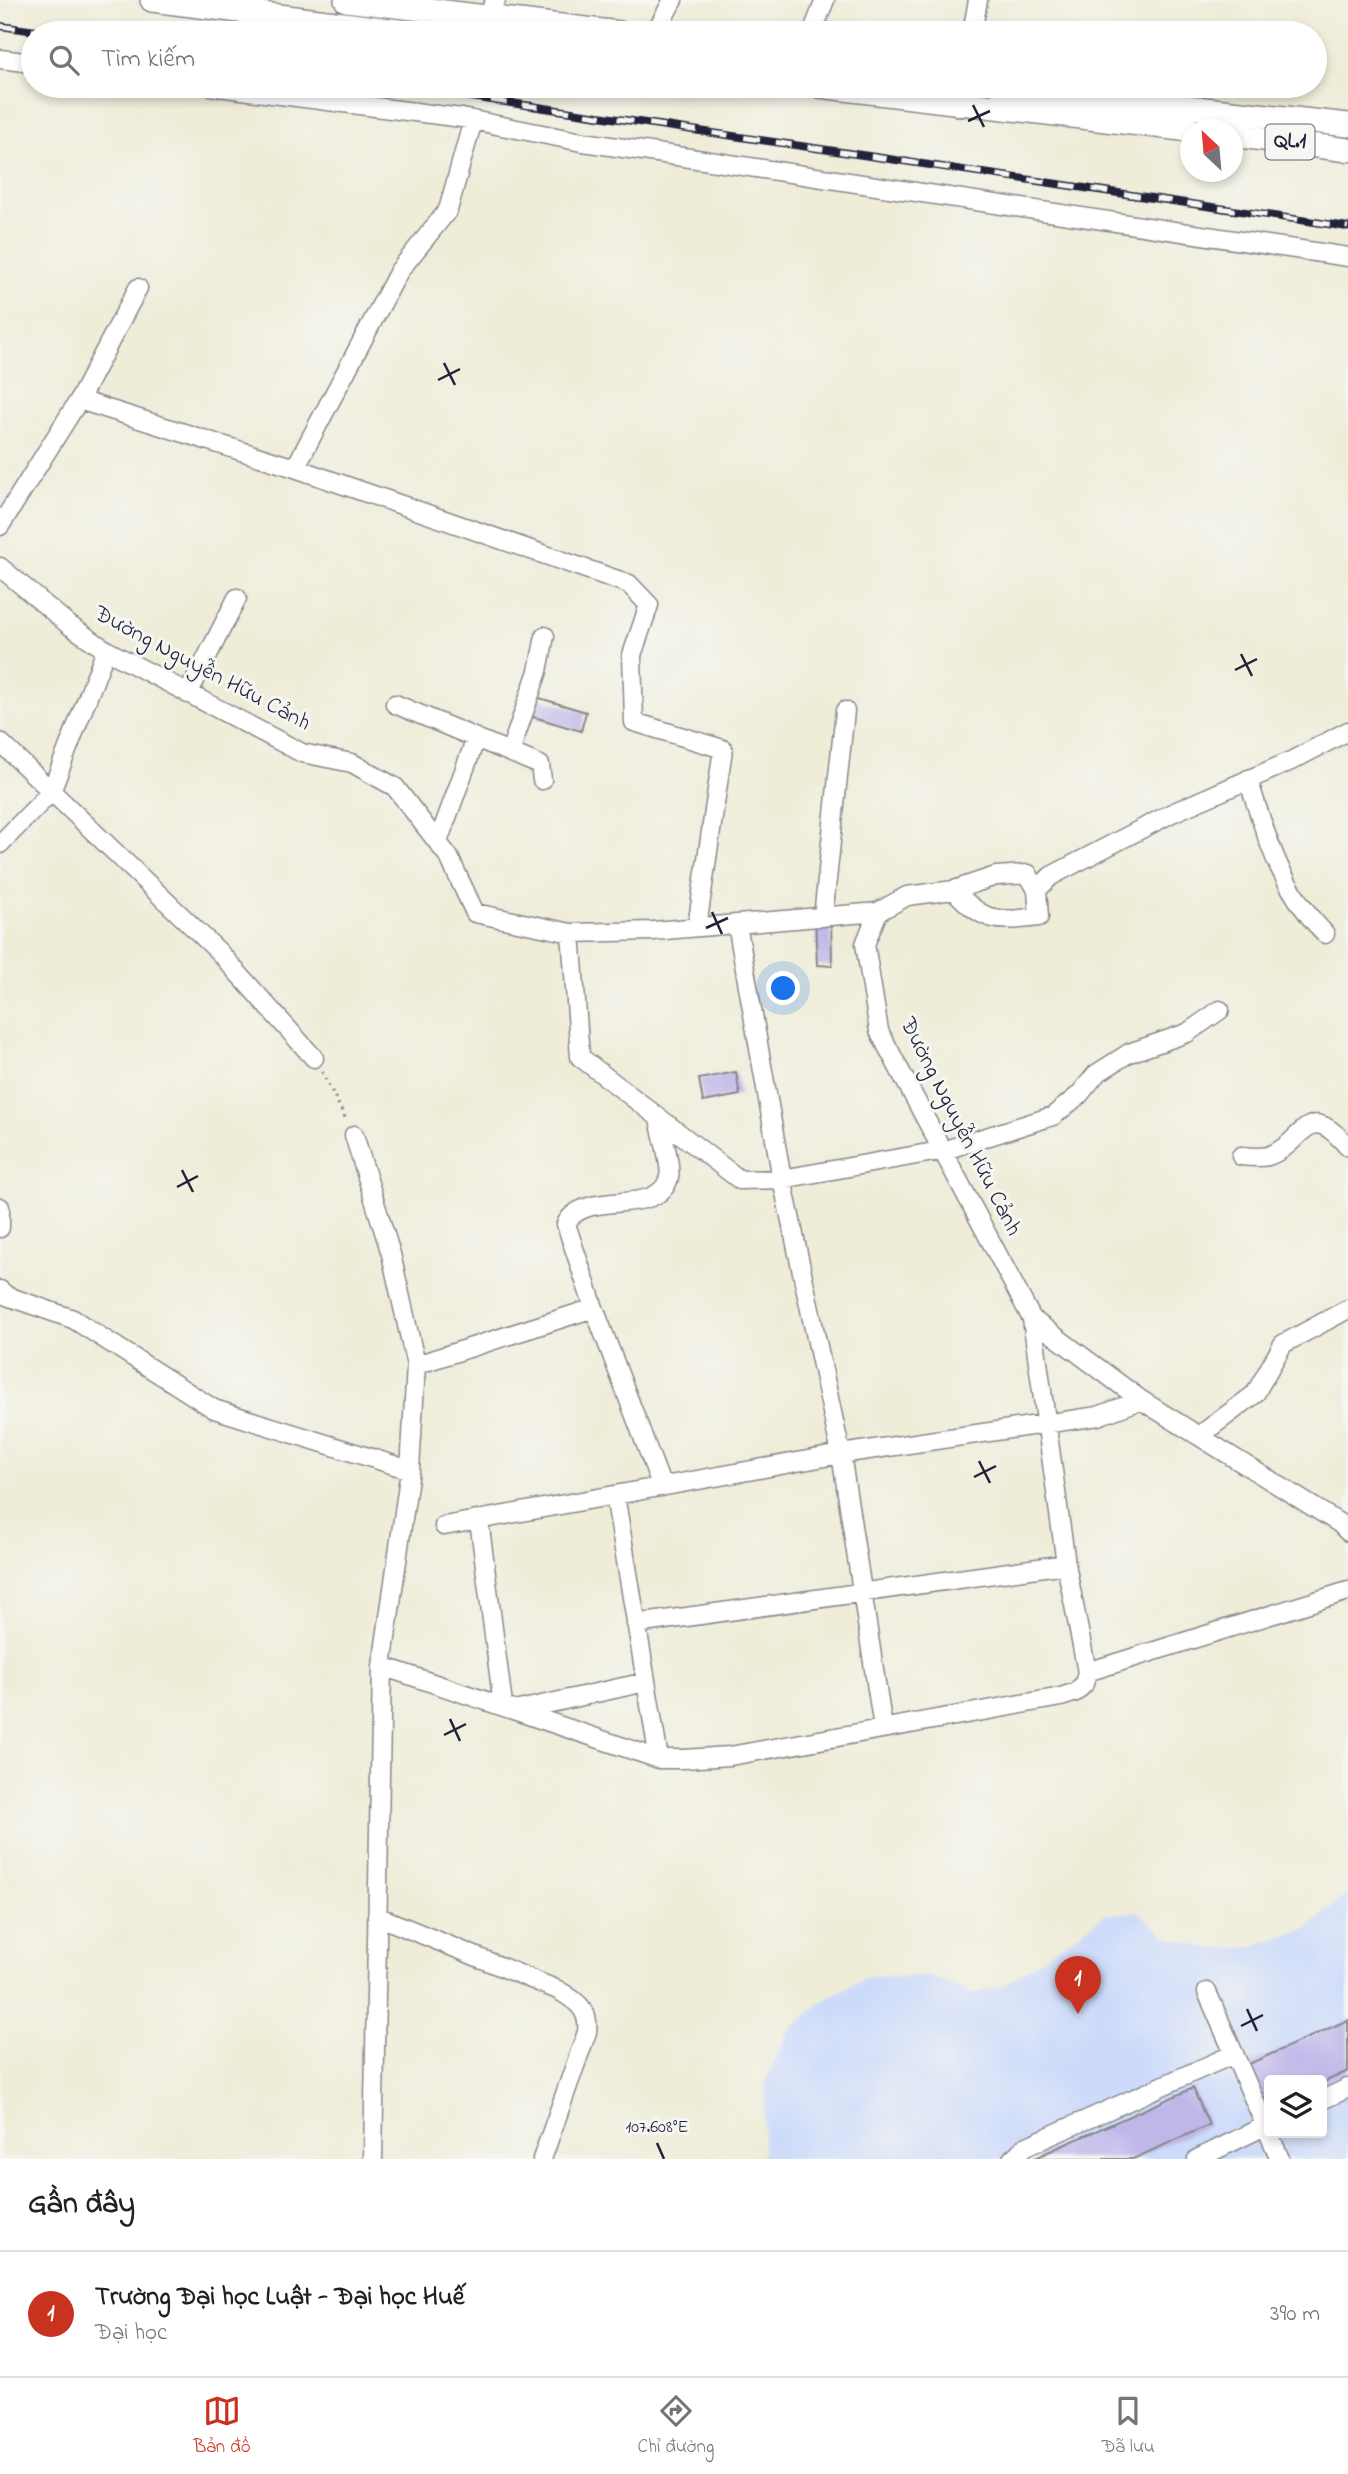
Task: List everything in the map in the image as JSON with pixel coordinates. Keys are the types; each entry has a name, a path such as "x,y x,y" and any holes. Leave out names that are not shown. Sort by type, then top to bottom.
{"main road":[{"path":"152,0 319,21"},
{"path":"346,0 491,8 558,21"},
{"path":"987,98 1180,128"},
{"name":"QL.1","path":"1107,98 1348,125"},
{"name":"QL.1","path":"1243,136 1348,149"}],"street":[{"path":"662,21 673,0"},
{"path":"817,21 825,0"},
{"path":"974,21 978,0"},
{"path":"0,59 21,62"},
{"path":"303,98 473,120 577,141 1348,257"},
{"path":"295,468 399,271 448,210 473,120"},
{"path":"0,526 79,400 138,288"},
{"path":"79,400 295,468 629,584 642,595 649,606 632,655 634,722 723,749 697,928"},
{"name":"Đường Nguyễn Hữu Cảnh","path":"0,567 69,625 106,650 302,753 352,763 395,788 449,856 475,913 571,933 697,928 878,912 865,944 879,1031 945,1150 1032,1319 1141,1400 1345,1524"},
{"path":"188,694 237,597"},
{"path":"510,752 538,671 545,636"},
{"path":"0,844 51,792 106,650"},
{"path":"396,705 540,765 542,780"},
{"path":"823,917 845,711"},
{"path":"1037,890 1051,876 1172,813 1348,731"},
{"path":"438,842 476,738"},
{"path":"0,742 219,952 314,1058"},
{"path":"1248,779 1278,866 1301,909 1325,934"},
{"path":"878,912 907,897 954,890 996,876 1028,874 1037,890 1039,917 1002,921 972,911 954,890"},
{"path":"737,924 782,1179 841,1454 883,1728"},
{"path":"571,933 580,1057 740,1180 782,1179 945,1150 1053,1116 1079,1095 1096,1074 1129,1053 1186,1033 1220,1010"},
{"path":"659,1118 670,1176 664,1187 648,1199 585,1206 570,1215 566,1224 594,1308 662,1487"},
{"path":"1241,1156 1266,1156 1277,1152 1303,1129 1318,1124 1324,1124 1348,1147"},
{"path":"354,1135 391,1254 416,1365 410,1470 382,1666 373,2159"},
{"path":"0,1207 0,1228"},
{"path":"0,1290 7,1296 73,1319 214,1409 410,1470"},
{"path":"416,1365 594,1308"},
{"path":"1199,1436 1255,1394 1283,1344 1348,1308"},
{"path":"382,1666 659,1759 730,1756 1061,1697 1076,1692 1084,1684 1087,1672 1066,1564 1032,1319"},
{"path":"444,1527 841,1454 1098,1416 1141,1400"},
{"path":"615,1495 659,1759"},
{"path":"479,1520 510,1708"},
{"path":"636,1624 1066,1564"},
{"path":"1087,1672 1348,1591"},
{"path":"510,1708 646,1682"},
{"path":"377,1916 558,1990 576,2001 584,2010 588,2021 587,2032 542,2159"},
{"path":"1207,1992 1264,2119"},
{"path":"1012,2159 1025,2147 1234,2054"},
{"path":"1327,2098 1348,2088"},
{"path":"1197,2159 1264,2126"},
{"path":"1272,2138 1280,2159"}],"path":[{"path":"314,1058 354,1135"}],"shaded area":[{"path":"1348,1894 1348,2159 762,2159 766,2080 789,2030 828,1997 870,1976 931,1977 974,1994 1005,1985 1104,1915 1138,1911 1167,1937 1208,1948 1246,1948 1307,1929"}],"building":[{"path":"526,694 586,712 581,731 520,713"},
{"path":"815,916 831,916 832,966 817,965"},
{"path":"736,1072 740,1095 703,1102 699,1079"},
{"path":"1348,2020 1348,2071 1327,2081 1327,2075 1264,2075 1264,2108 1261,2110 1242,2067"},
{"path":"1193,2088 1209,2125 1133,2159 1032,2159"}],"railway":[{"path":"0,26 21,29"},
{"path":"477,98 1348,227"}],"place":[{"name":"Trường Đại học Luật - Đại học Huế","path":"1078,2014"}]}
